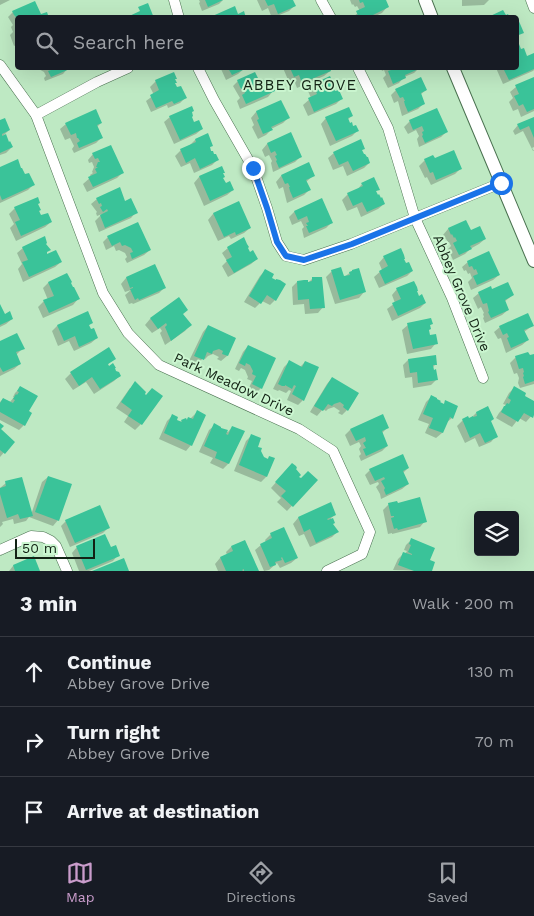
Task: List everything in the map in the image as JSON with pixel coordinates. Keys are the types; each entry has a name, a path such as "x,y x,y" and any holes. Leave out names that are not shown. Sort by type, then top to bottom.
{"street":[{"path":"174,0 178,15"},
{"path":"322,0 330,15"},
{"path":"425,0 431,15"},
{"path":"531,0 534,8"},
{"name":"Park Meadow Drive","path":"0,65 36,115 103,293 128,333 159,365 299,429 333,451 370,532 362,554 327,571"},
{"path":"36,115 124,70"},
{"path":"199,70 253,168 277,242 286,256 304,260 352,244 501,183"},
{"name":"Abbey Grove Drive","path":"359,70 388,128 415,218 452,298 483,378"},
{"path":"454,70 534,261"},
{"path":"0,550 31,536 43,537 56,546 67,571"}],"building":[{"path":"205,0 223,0 208,7"},
{"path":"265,0 293,0 296,6 278,14 274,4 268,6"},
{"path":"359,0 386,0 389,7 373,15 358,15 356,11 365,7 363,2 360,3"},
{"path":"35,1 41,14 47,12 48,15 15,16 12,11"},
{"path":"148,3 153,15 131,15 140,11 138,7"},
{"path":"235,6 238,14 244,11 245,15 215,15"},
{"path":"503,10 506,15 492,15"},
{"path":"519,21 524,33 519,35"},
{"path":"519,44 521,49 524,48 527,56 534,53 534,69 509,80 504,70 519,70"},
{"path":"51,70 67,70 51,77 48,71"},
{"path":"229,70 243,70 232,75"},
{"path":"291,70 331,71 302,83 299,75 294,77"},
{"path":"416,70 405,75 406,78 393,84 388,71"},
{"path":"174,72 177,79 175,79 177,83 175,83 177,87 181,86 187,98 174,104 172,101 156,108 150,95 159,90 155,80"},
{"path":"255,72 260,82 269,78 275,91 246,104 242,95 245,93 244,89 242,90 237,80"},
{"path":"330,76 335,91 339,90 343,99 314,112 308,98 317,94 313,84"},
{"path":"421,77 427,90 421,93 425,104 408,112 403,97 400,98 395,89"},
{"path":"534,77 534,109 527,112 523,104 519,106 514,96 519,94 515,85"},
{"path":"281,100 290,118 271,127 273,130 263,134 257,120 259,119 256,111"},
{"path":"192,106 194,122 199,120 203,129 180,140 169,116"},
{"path":"349,107 353,116 348,118 350,123 352,122 353,126 356,125 359,131 336,141 325,117"},
{"path":"437,108 448,132 425,143 422,136 424,131 422,126 413,130 409,120"},
{"path":"96,109 102,123 97,125 103,138 79,148 77,143 80,141 76,133 71,135 65,123"},
{"path":"534,117 534,138 529,126 520,130 517,124"},
{"path":"5,118 10,130 2,134 2,136 6,134 13,147 0,153 0,120"},
{"path":"291,132 302,157 279,168 275,156 277,155 275,151 271,153 267,143"},
{"path":"208,133 213,146 210,147 211,151 216,154 219,160 200,169 195,158 186,163 180,149 196,142 195,139"},
{"path":"361,139 365,149 362,150 370,163 353,171 348,161 339,165 333,152"},
{"path":"111,145 124,173 93,187 88,177 97,173 95,169 98,167 96,167 98,162 100,162 98,158 95,159 92,153"},
{"path":"454,150 462,169 436,180 433,172 430,173 424,159 433,155 435,158"},
{"path":"18,159 21,168 25,174 29,173 35,185 2,200 0,195 0,167"},
{"path":"309,162 315,176 306,180 311,190 293,198 288,183 285,184 281,175"},
{"path":"222,166 225,173 223,173 225,177 223,178 226,183 230,181 234,190 210,201 199,176"},
{"path":"374,177 380,190 376,191 382,197 385,204 367,212 362,202 353,206 347,193 363,186 361,183"},
{"path":"120,187 125,201 131,198 138,213 105,228 100,215 108,211 107,209 103,212 100,207 102,206 101,203 99,204 96,198"},
{"path":"38,197 41,215 48,213 52,222 21,236 15,222 20,220 14,207"},
{"path":"322,198 333,223 309,233 306,226 308,226 306,223 309,222 307,216 298,220 294,211"},
{"path":"239,201 251,228 236,235 235,232 224,237 213,213"},
{"path":"466,220 471,230 480,226 486,239 470,246 472,249 459,255 453,243 457,241 451,235 448,228"},
{"path":"138,222 151,250 132,259 130,253 133,252 131,248 125,245 122,246 120,242 112,246 107,236"},
{"path":"45,236 46,244 51,250 47,254 56,250 62,262 29,277 22,262 28,260 22,247"},
{"path":"244,237 250,252 253,250 258,259 234,273 226,260 232,257 227,247"},
{"path":"401,248 406,263 409,262 413,271 385,284 379,271 388,266 383,256"},
{"path":"489,251 500,275 477,285 473,276 478,274 476,269 474,270 472,266 469,267 467,261"},
{"path":"155,264 166,288 135,300 130,289 133,287 130,288 126,277"},
{"path":"341,267 344,276 350,275 349,272 359,268 366,292 340,300 331,270"},
{"path":"265,269 274,274 272,278 286,284 276,301 267,295 261,304 249,296"},
{"path":"67,273 80,299 49,313 43,300 54,296 48,282"},
{"path":"312,277 322,277 325,308 310,309 309,299 298,300 297,281 312,281"},
{"path":"414,281 419,296 422,294 426,303 398,316 392,303 401,299 396,288"},
{"path":"508,282 514,295 505,300 509,310 491,318 487,303 483,304 478,292 491,286 492,289"},
{"path":"179,297 188,310 183,314 192,325 171,341 165,327 166,323 158,329 150,318"},
{"path":"0,304 5,314 10,311 13,319 0,325"},
{"path":"88,311 93,323 89,325 91,329 94,328 98,338 79,347 75,336 64,341 57,325"},
{"path":"528,313 534,326 524,330 529,340 511,348 507,333 503,335 499,326"},
{"path":"431,318 433,324 430,325 430,335 436,334 438,344 413,349 407,323"},
{"path":"208,325 236,338 228,356 222,354 223,351 219,349 213,351 212,354 207,352 204,360 194,356"},
{"path":"17,333 25,349 16,352 21,364 3,372 0,367 0,341"},
{"path":"248,345 276,358 262,389 252,384 256,376 252,374 253,371 250,365 246,363 245,366 239,363"},
{"path":"109,347 116,359 108,364 109,366 113,363 116,371 121,376 100,389 92,377 79,386 70,372"},
{"path":"528,352 530,355 534,354 534,381 525,384 523,368 519,369 515,356"},
{"path":"436,355 437,365 433,365 434,370 436,369 438,380 418,383 417,372 410,373 408,359"},
{"path":"289,360 302,367 305,361 319,367 304,401 292,394 296,386 294,385 292,389 278,384"},
{"path":"332,377 359,393 348,411 340,402 332,406 328,404 323,411 314,406"},
{"path":"135,381 146,392 146,395 152,388 163,396 142,425 128,416 132,410 121,402"},
{"path":"20,386 38,396 29,411 32,413 25,426 0,412 0,403 3,398 13,403 15,400 13,399 19,392 17,391"},
{"path":"514,386 526,393 525,396 534,401 533,418 524,413 518,422 501,412 504,406 507,403 509,404 511,400 508,398"},
{"path":"431,395 444,404 445,400 458,406 453,419 450,417 443,433 429,428 433,418 423,414"},
{"path":"488,406 494,419 491,421 498,437 485,443 480,433 470,438 462,419 468,416 469,418 477,416 476,412"},
{"path":"197,410 206,415 192,446 164,433 172,414 178,417 177,420 182,422 181,420 186,418 187,420 188,417 193,419"},
{"path":"383,414 389,428 382,431 388,446 366,456 363,449 366,448 363,443 366,441 365,437 356,441 350,429"},
{"path":"0,423 4,426 1,429 15,442 5,454 0,450"},
{"path":"214,423 228,430 226,434 228,435 232,426 245,431 229,464 215,458 217,452 204,446"},
{"path":"251,434 261,438 258,447 262,448 261,451 264,457 268,459 269,456 275,458 267,477 239,465"},
{"path":"403,454 409,468 403,471 409,484 386,495 381,481 385,479 384,477 375,481 369,469"},
{"path":"292,463 301,475 299,477 301,478 308,471 318,480 293,507 281,496 286,491 275,482"},
{"path":"48,476 72,484 59,521 35,512"},
{"path":"22,477 33,516 20,519 18,514 7,518 0,488 6,486 5,481"},
{"path":"420,497 427,522 398,530 397,528 394,529 391,518 394,516 391,516 388,503 397,501 398,503"},
{"path":"331,502 336,515 327,519 333,518 335,523 333,524 339,532 316,543 310,529 304,532 298,517"},
{"path":"100,505 110,528 75,543 65,520"},
{"path":"284,527 298,558 285,563 282,557 282,560 275,562 276,565 270,567 260,544 272,538 270,533"},
{"path":"105,534 111,547 116,545 120,556 86,570 76,546"},
{"path":"411,538 435,548 430,560 435,562 432,571 414,571 398,565 403,552 412,555 408,552"},
{"path":"245,540 259,571 244,571 244,569 243,571 226,571 220,557 233,551 231,546"},
{"path":"34,556 40,571 15,571 13,565"},
{"path":"124,558 129,571 92,571"}],"district":[{"name":"ABBEY GROVE","path":"300,85"}],"route":[{"path":"253,168 277,242 286,256 304,260 352,244 501,183"}]}
